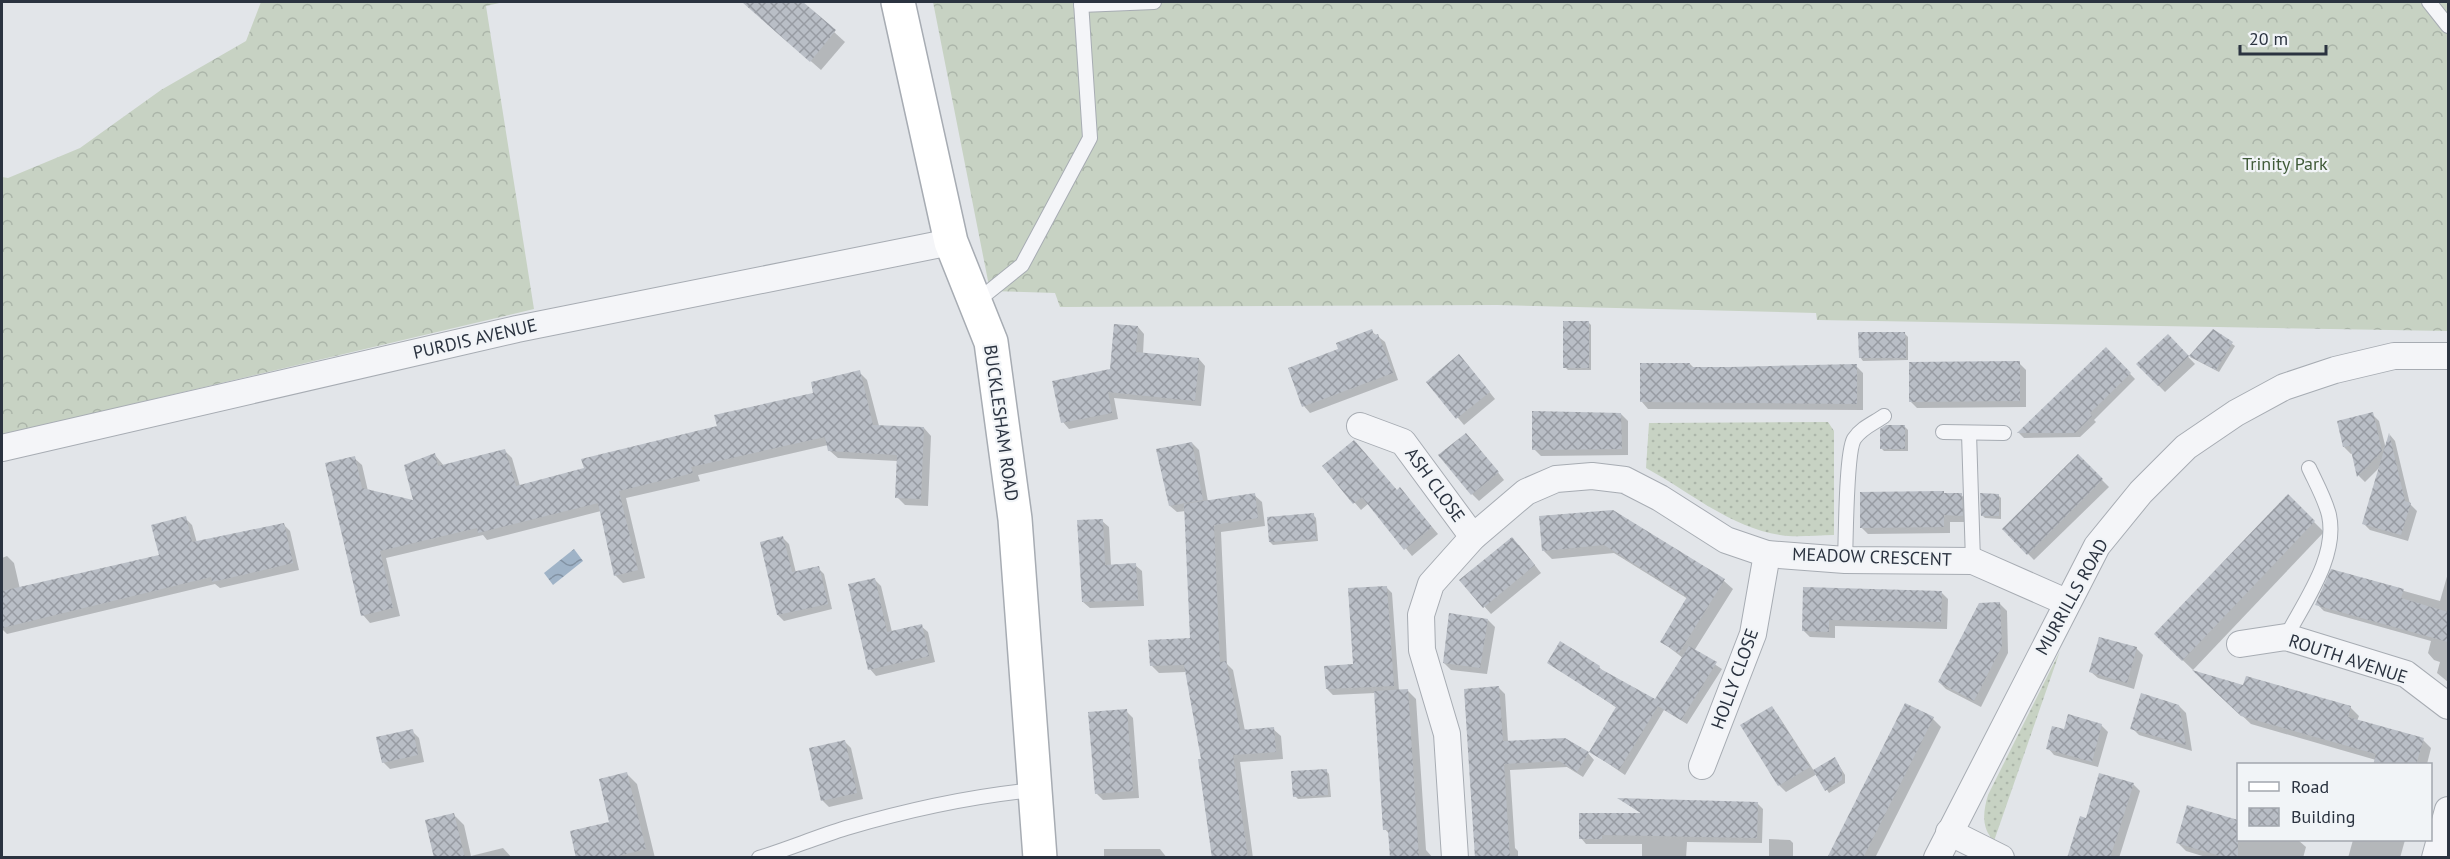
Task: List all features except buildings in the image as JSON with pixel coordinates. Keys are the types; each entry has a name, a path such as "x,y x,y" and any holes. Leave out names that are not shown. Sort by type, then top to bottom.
{"street":[{"name":"BUCKLESHAM ROAD","path":"898,2 951,242 991,342 1015,519 1040,858"},
{"name":"PURDIS AVENUE","path":"2,448 517,329 951,242"},
{"name":"MURRILLS ROAD","path":"1937,858 2066,602 2097,546 2141,492 2186,447 2236,412 2284,387 2335,369 2394,356 2448,356"},
{"name":"ASH CLOSE","path":"1360,426 1403,442 1473,537"},
{"name":"MEADOW CRESCENT","path":"1455,858 1447,734 1422,650 1421,615 1431,584 1473,537 1526,492 1556,478 1592,476 1625,480 1660,498 1726,540 1767,554 1845,560 1973,561 2066,602"},
{"name":"HOLLY CLOSE","path":"1702,766 1753,634 1767,554"},
{"name":"ROUTH AVENUE","path":"2240,645 2286,637 2406,674 2448,706"},
{"path":"2435,858 2448,810"},
{"path":"1949,832 2001,858"}],"lane":[{"path":"976,302 1022,265 1090,138 1081,3 1154,2"},
{"path":"2429,2 2448,26"},
{"path":"1845,560 1849,464 1853,440 1864,428 1884,416"},
{"path":"1943,432 2004,433"},
{"path":"1969,433 1973,561"},
{"path":"2286,637 2326,559 2330,534 2329,515 2309,468"},
{"path":"759,858 845,829 910,811 989,795 1035,790"}],"green space":[{"path":"261,2 504,2 486,6 534,309 2,435 2,177 8,178 80,148 161,90 246,41"},
{"name":"Trinity Park","path":"933,2 2448,2 2448,331 1817,320 1816,313 1497,305 1060,307 1055,293 990,291"},
{"path":"1828,422 1834,431 1834,535 1788,536 1750,527 1731,519 1646,468 1649,423"},
{"path":"2060,651 1994,841 1987,831 1984,819 1988,795"}],"water":[{"path":"574,549 583,561 553,585 544,573"}]}
